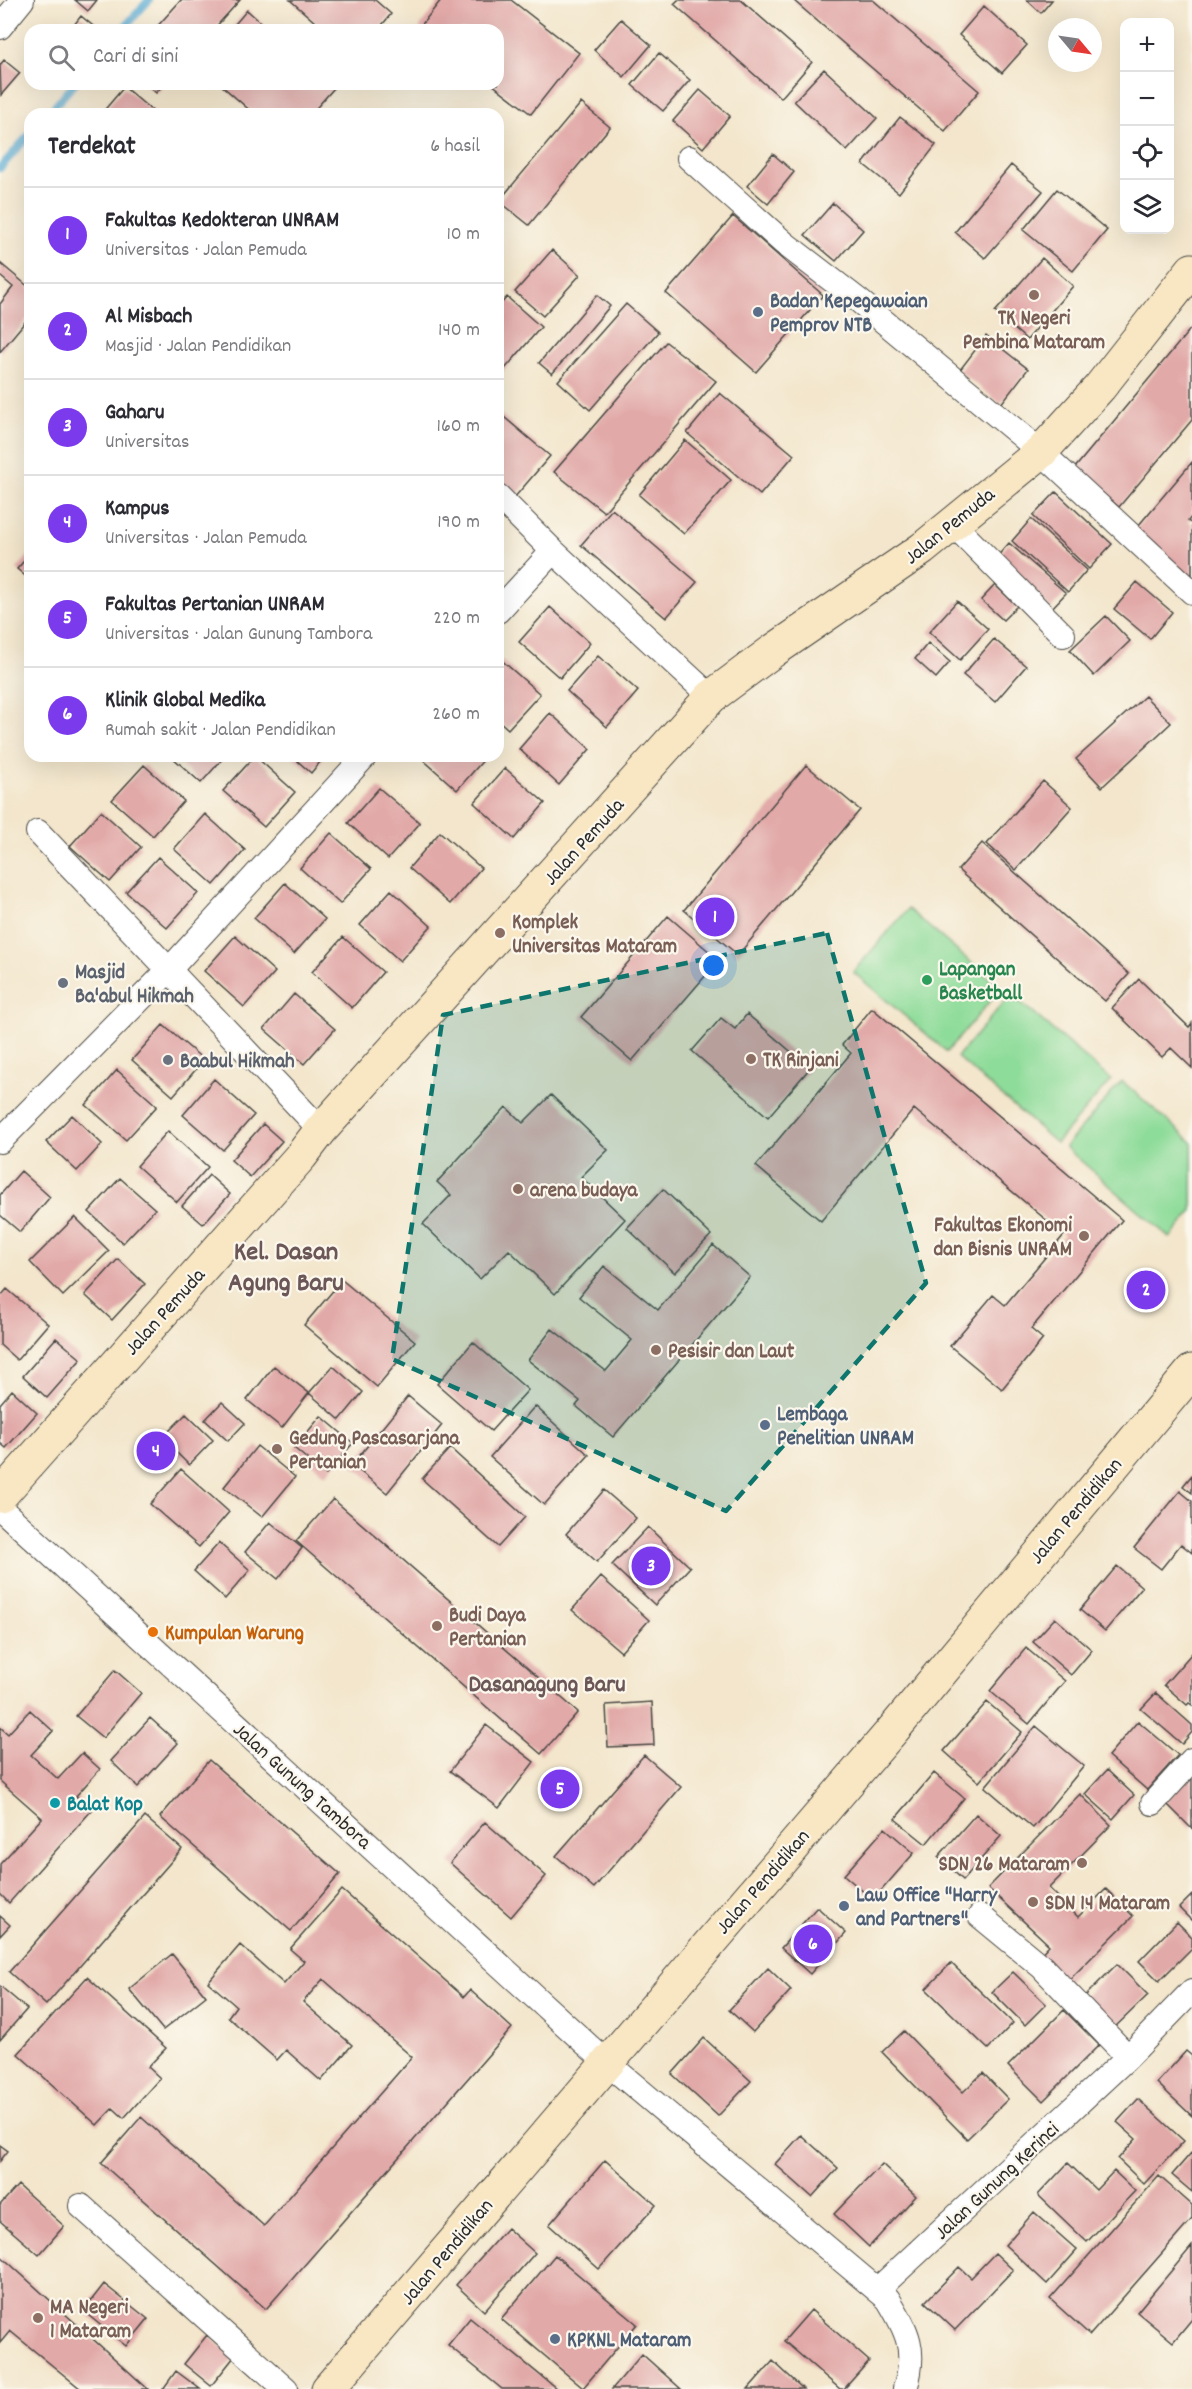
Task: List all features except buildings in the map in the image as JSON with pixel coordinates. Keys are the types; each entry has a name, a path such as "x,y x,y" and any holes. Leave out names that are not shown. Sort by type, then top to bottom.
{"street":[{"path":"0,27 22,0"},
{"path":"689,158 784,243 858,300 1041,452 1192,592"},
{"name":"Jalan Pemuda","path":"0,1496 301,1156 321,1130 711,697 773,651 922,549 1041,452 1100,387 1192,270"},
{"path":"504,502 711,697"},
{"path":"952,523 1063,635"},
{"path":"504,603 553,550"},
{"path":"0,1141 168,971 360,762"},
{"path":"38,832 321,1130"},
{"name":"Jalan Pendidikan","path":"328,2389 898,1724 1192,1371"},
{"name":"Jalan Gunung Tambora","path":"0,1508 606,2062 877,2290"},
{"path":"1153,1803 1192,1760"},
{"path":"980,1916 1042,1967 1128,2057"},
{"name":"Jalan Gunung Kerinci","path":"877,2290 1128,2057 1192,1991"},
{"path":"81,2206 286,2389"},
{"path":"877,2290 888,2299 906,2330 911,2346 912,2361 905,2389"}],"highlighted area":[{"path":"827,933 926,1283 726,1511 392,1359 443,1015"}],"green space":[{"name":"Lapangan Basketball","path":"908,909 1001,988 947,1052 853,972"},
{"path":"1011,994 1111,1080 1056,1143 957,1057"},
{"path":"1122,1081 1192,1142 1192,1212 1170,1238 1065,1147"}],"waterway":[{"path":"127,24 149,0"},
{"path":"53,108 69,90"},
{"path":"0,168 24,141"}],"place":[{"name":"TK Negeri Pembina Mataram","path":"1034,295"},
{"name":"Badan Kepegawaian Pemprov NTB","path":"758,312"},
{"name":"Fakultas Kedokteran UNRAM","path":"715,917"},
{"name":"Komplek Universitas Mataram","path":"500,933"},
{"name":"Lapangan Basketball","path":"927,980"},
{"name":"Masjid Ba'abul Hikmah","path":"63,983"},
{"name":"TK Rinjani","path":"751,1059"},
{"name":"Baabul Hikmah","path":"168,1060"},
{"name":"arena budaya","path":"518,1189"},
{"name":"Fakultas Ekonomi dan Bisnis UNRAM","path":"1084,1236"},
{"name":"Al Misbach","path":"1146,1290"},
{"name":"Pesisir dan Laut","path":"656,1350"},
{"name":"Lembaga Penelitian UNRAM","path":"765,1425"},
{"name":"Gedung Pascasarjana Pertanian","path":"277,1449"},
{"name":"Kampus","path":"156,1451"},
{"name":"Gaharu","path":"651,1566"},
{"name":"Budi Daya Pertanian","path":"437,1626"},
{"name":"Kumpulan Warung","path":"153,1632"},
{"name":"Fakultas Pertanian UNRAM","path":"560,1789"},
{"name":"Balat Kop","path":"55,1803"},
{"name":"SDN 26 Mataram","path":"1082,1863"},
{"name":"SDN 14 Mataram","path":"1033,1902"},
{"name":"Law Office \"Harry and Partners\"","path":"844,1906"},
{"name":"Klinik Global Medika","path":"813,1944"},
{"name":"MA Negeri 1 Mataram","path":"38,2318"},
{"name":"KPKNL Mataram","path":"555,2339"}],"district":[{"name":"Kel. Dasan Agung Baru","path":"286,1266"},
{"name":"Dasanagung Baru","path":"547,1683"}]}
